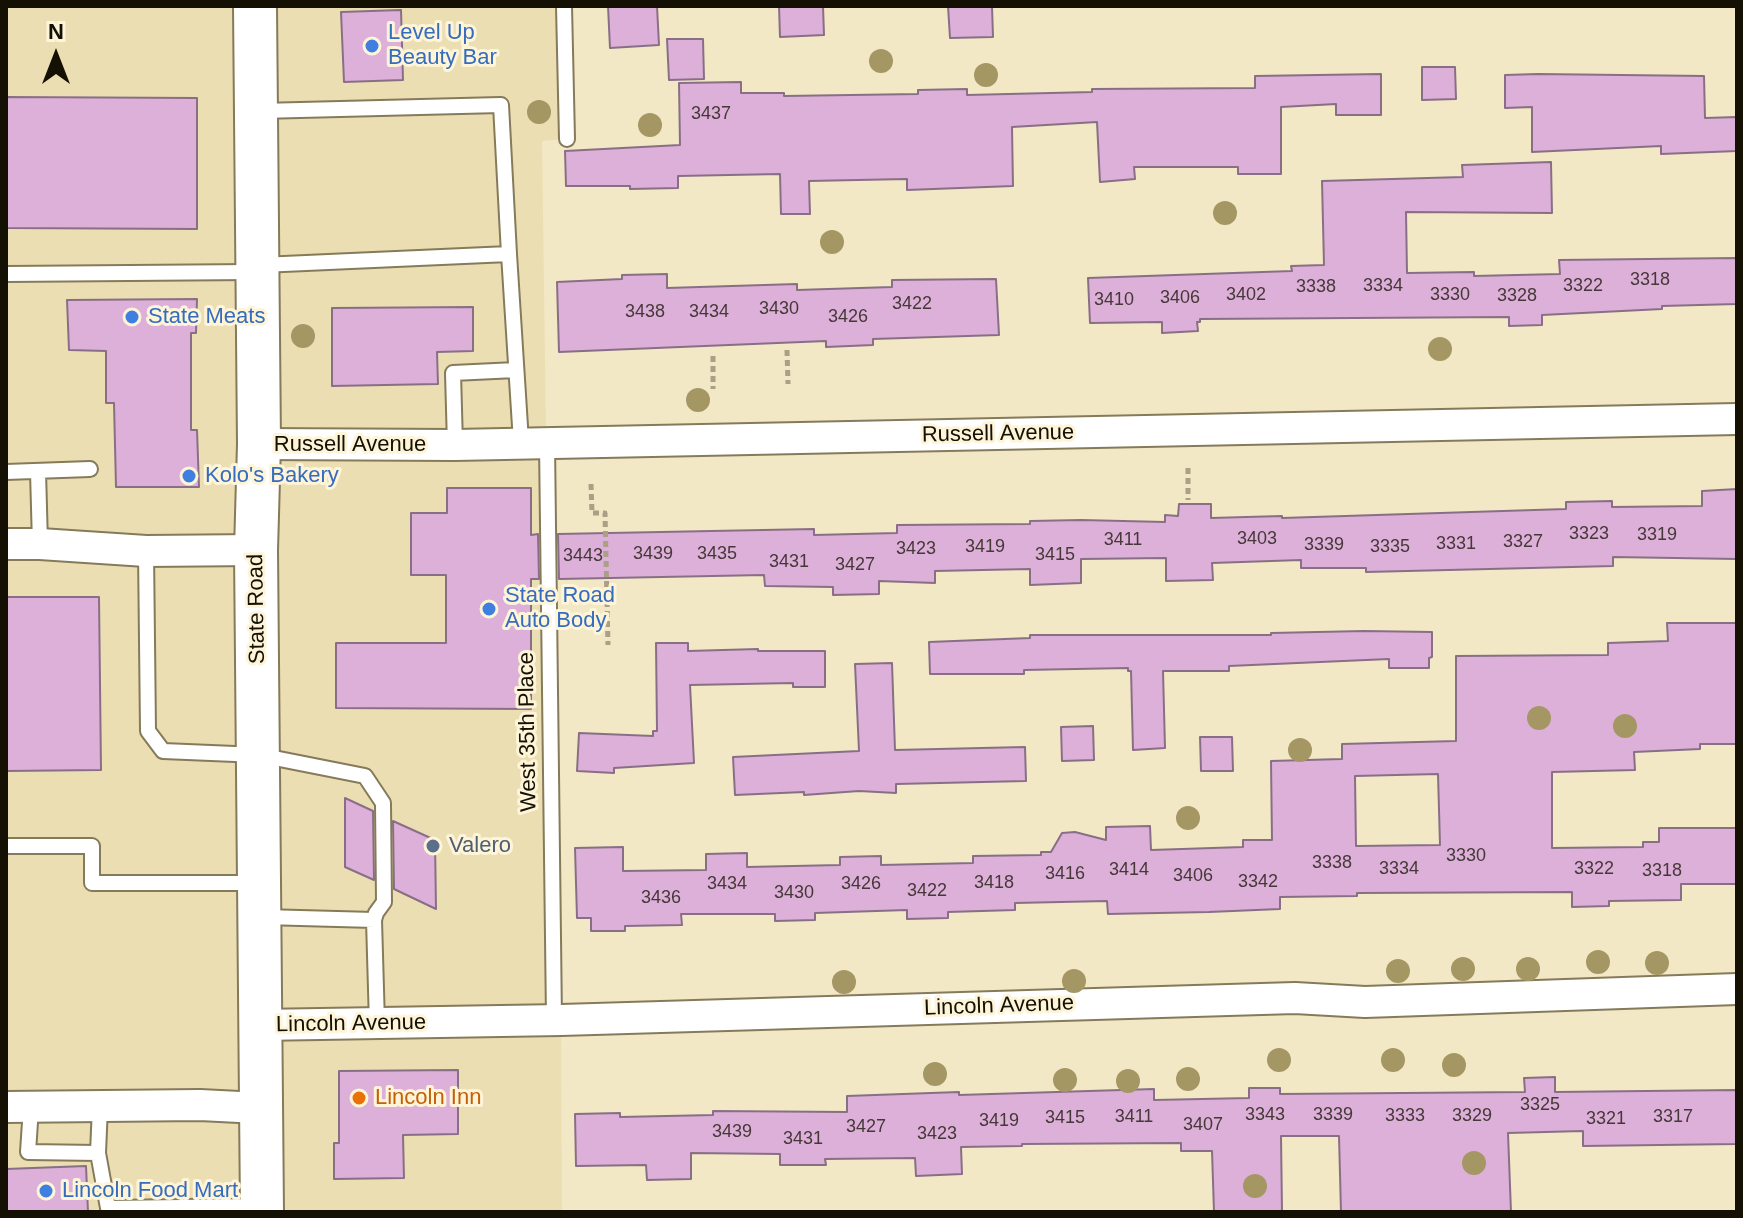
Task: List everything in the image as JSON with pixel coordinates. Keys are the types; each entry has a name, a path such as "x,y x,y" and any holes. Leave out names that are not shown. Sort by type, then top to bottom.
{"main road":[{"name":"State Road","path":"255,6 259,444 256,550 261,900 259,1108 262,1209"}],"street":[{"name":"Russell Avenue","path":"259,444 455,445 1737,419"},
{"path":"6,544 146,551 256,550"},
{"name":"Lincoln Avenue","path":"260,1025 554,1020 1295,998 1365,1002 1737,989"},
{"path":"19,1107 259,1108"}],"lane":[{"path":"564,6 567,139"},
{"name":"West 35th Place","path":"256,111 501,105 516,370 534,443 554,1020"},
{"path":"6,274 257,268 509,254"},
{"path":"455,445 453,373 516,370"},
{"path":"6,472 90,469"},
{"path":"38,471 40,544"},
{"path":"146,551 148,731 163,751 259,755 365,776 383,803 384,902 374,920 377,1024"},
{"path":"6,846 92,846 92,883 261,900 374,920"},
{"path":"100,1106 98,1153 108,1208 262,1209"},
{"path":"19,1107 28,1152 98,1153"}],"path":[{"path":"787,350 788,384"},
{"path":"713,356 713,389"},
{"path":"1188,468 1188,500"},
{"path":"591,484 592,513 605,513 608,645"}],"shaded area":[{"path":"6,6 564,6 567,139 542,141 554,1019 561,1020 562,1212 6,1212"}],"building":[{"path":"608,6 657,6 659,45 610,48"},
{"path":"779,6 823,6 824,35 780,37"},
{"path":"948,6 992,6 993,37 950,38"},
{"name":"Level Up Beauty Bar","path":"401,10 403,80 344,82 341,12"},
{"path":"667,39 703,39 704,79 669,80"},
{"path":"1422,67 1455,67 1456,99 1422,100"},
{"path":"1381,74 1381,115 1336,115 1336,104 1281,107 1281,174 1238,174 1238,167 1134,167 1135,179 1100,182 1097,122 1012,127 1013,186 907,190 907,179 809,181 810,214 781,214 780,174 678,176 678,188 566,186 565,151 680,145 679,83 741,82 741,93 784,93 784,96 918,94 918,90 967,89 967,95 1092,92 1092,89 1255,88 1255,76"},
{"path":"1505,75 1704,76 1705,118 1737,117 1737,151 1661,154 1661,146 1532,152 1532,107 1505,108"},
{"path":"6,97 197,98 197,229 6,228"},
{"path":"1551,162 1552,213 1406,212 1407,273 1474,272 1474,276 1560,274 1559,260 1737,258 1737,304 1542,315 1542,325 1509,326 1509,317 1200,319 1197,322 1198,331 1162,333 1162,322 1090,323 1088,278 1292,271 1291,266 1324,265 1322,181 1463,177 1462,165"},
{"path":"667,274 667,288 797,284 797,290 892,287 892,280 996,279 999,335 873,339 873,345 826,347 826,341 559,352 557,282"},
{"path":"197,299 196,333 191,333 191,430 197,430 199,487 116,487 114,403 106,403 106,351 69,350 67,300"},
{"path":"473,307 473,351 437,352 438,384 332,386 332,308"},
{"name":"State Road Auto Body","path":"447,488 531,488 531,535 538,534 539,579 531,579 531,709 336,708 336,643 446,643 446,575 411,575 411,513 447,513"},
{"path":"1737,489 1737,559 1613,557 1613,566 1366,572 1366,568 1301,568 1301,560 1212,563 1213,580 1166,581 1166,558 1081,559 1081,583 1030,585 1030,569 935,571 935,583 879,581 879,594 833,595 833,587 765,586 764,575 559,579 558,534 814,529 814,535 897,533 897,525 1030,524 1030,521 1081,520 1165,522 1165,515 1178,516 1179,504 1211,504 1211,518 1566,509 1566,502 1612,501 1612,507 1702,506 1702,491"},
{"path":"6,597 99,597 101,770 6,771"},
{"path":"1667,623 1737,623 1737,744 1700,744 1700,749 1634,752 1635,770 1552,772 1552,848 1643,847 1643,842 1659,842 1659,828 1737,828 1737,884 1681,884 1681,900 1609,901 1609,906 1572,907 1572,892 1357,893 1357,896 1280,897 1280,909 1108,914 1107,901 1015,903 1015,910 948,912 948,918 907,919 907,910 815,913 815,920 775,921 775,914 681,914 682,925 625,926 625,931 591,931 591,918 577,918 575,848 623,847 623,871 706,870 706,854 747,853 747,867 840,865 840,857 881,856 881,865 973,863 973,856 1041,855 1041,852 1051,852 1062,833 1075,832 1106,840 1106,827 1150,826 1151,850 1243,847 1243,840 1272,840 1271,761 1342,759 1342,744 1456,741 1456,656 1608,655 1608,643 1668,641","holes":["1438,774 1440,845 1356,846 1355,776"]},
{"path":"1432,632 1429,668 1389,668 1389,659 1229,666 1229,671 1163,671 1165,748 1133,750 1131,671 1128,668 1024,670 1024,674 930,674 929,642 1030,638 1030,635 1271,635"},
{"path":"656,643 688,643 688,651 825,651 825,687 793,687 793,683 690,685 694,763 614,768 614,773 577,771 579,733 653,736 653,731 657,731"},
{"path":"892,663 895,750 1025,747 1026,781 896,784 896,793 859,791 735,795 733,757 859,751 855,664"},
{"path":"1093,726 1094,760 1062,761 1061,727"},
{"path":"1200,737 1232,737 1233,771 1201,771"},
{"path":"345,798 373,811 374,880 345,867"},
{"path":"393,821 435,840 436,909 394,889"},
{"path":"458,1070 458,1134 403,1135 404,1178 334,1179 334,1143 339,1143 339,1071"},
{"path":"1555,1077 1555,1092 1737,1090 1737,1144 1583,1146 1583,1131 1508,1133 1511,1212 1341,1212 1339,1136 1281,1136 1282,1212 1214,1212 1212,1151 1181,1151 1181,1143 961,1147 962,1174 916,1176 915,1158 825,1159 826,1165 780,1165 780,1154 691,1153 691,1179 647,1180 646,1165 576,1166 575,1114 620,1113 620,1117 713,1115 713,1111 847,1112 847,1096 959,1092 959,1095 1154,1089 1154,1100 1249,1098 1249,1088 1280,1088 1280,1094 1525,1092 1524,1078"},
{"name":"Lincoln Food Mart","path":"86,1166 88,1212 6,1212 6,1169"}],"place":[{"name":"Level Up Beauty Bar","path":"372,46"},
{"name":"State Meats","path":"132,317"},
{"name":"Kolo's Bakery","path":"189,476"},
{"name":"State Road Auto Body","path":"489,609"},
{"name":"Valero","path":"433,846"},
{"name":"Lincoln Inn","path":"359,1098"},
{"name":"Lincoln Food Mart","path":"46,1191"}]}
